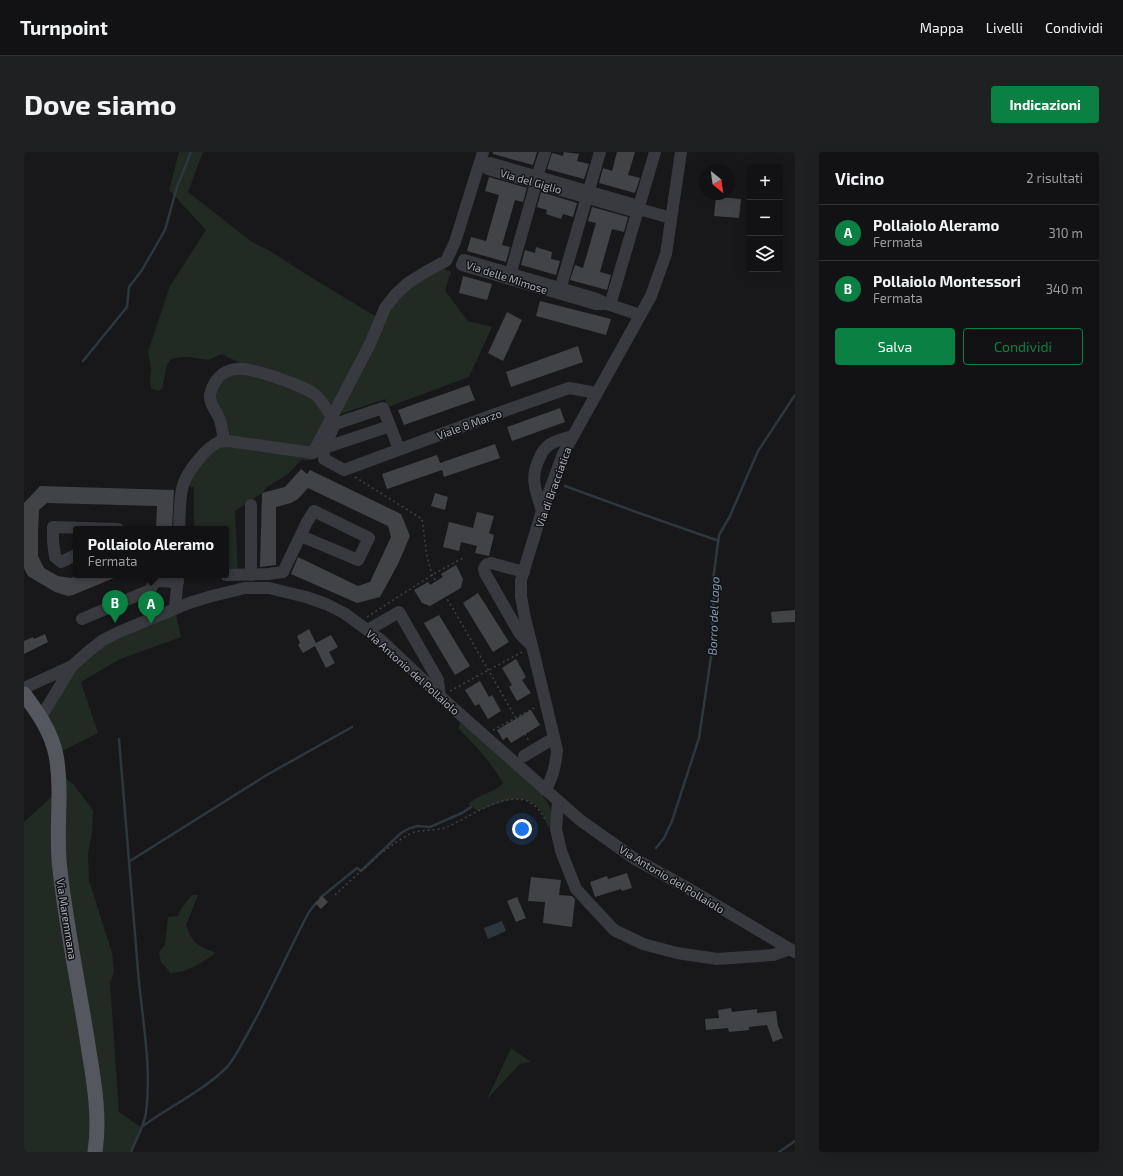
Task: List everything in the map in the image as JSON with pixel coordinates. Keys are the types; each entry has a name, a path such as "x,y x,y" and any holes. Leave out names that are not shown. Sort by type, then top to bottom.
{"main road":[{"name":"Via Maremmana","path":"24,694 41,717 50,734 56,754 58,772 59,868 96,1096 97,1141 95,1152"}],"street":[{"path":"179,526 183,485 189,472 210,448 220,442 224,441 312,453 370,344 385,308 396,294 408,283 446,261 455,242 483,152"},
{"path":"537,180 545,152"},
{"path":"559,291 600,152"},
{"path":"608,305 639,209 655,152"},
{"name":"Via di Bracciatica","path":"545,790 550,782 557,750 525,619 521,596 522,580 542,511 562,454 651,296 666,254 681,152"},
{"name":"Via del Giglio","path":"537,180 587,194 632,204 639,209 671,218"},
{"name":"Via delle Mimose","path":"537,180 510,276 559,291 597,299 608,305 640,315"},
{"path":"224,441 220,421 211,404 210,396 214,383 220,375 237,368 276,378 314,393 332,417"},
{"name":"Viale 8 Marzo","path":"344,470 569,388 597,393"},
{"path":"344,470 324,459 324,448 335,424 383,408 399,450"},
{"path":"324,448 390,426"},
{"path":"542,511 534,483 534,474 537,462 544,450 550,444 573,436"},
{"path":"251,505 251,574"},
{"path":"229,575 283,572 307,522 314,511 369,538 358,560 301,536"},
{"path":"73,528 53,527 55,557 61,562 73,556"},
{"path":"524,572 491,563 486,564 484,568 485,573 520,634 532,646"},
{"path":"82,619 150,590 153,578 178,579"},
{"path":"178,579 189,603"},
{"path":"175,609 178,579"},
{"name":"Via Antonio del Pollaiolo","path":"24,688 72,666 103,640 189,603 245,588 269,588 306,597 326,604 344,613 381,640 440,697 580,820 635,859 684,886 793,951"},
{"path":"368,630 399,612 438,680 440,697"},
{"name":"Via Antonio del Pollaiolo","path":"41,717 72,666"},
{"path":"529,753 554,738"},
{"name":"Via Antonio del Pollaiolo","path":"558,801 556,829 561,851 576,889 614,930 643,944 677,953 718,959 773,955 793,951"}],"path":[{"path":"344,470 422,519 427,557 432,576 452,607 515,717 529,753"},
{"path":"358,622 463,558"},
{"path":"440,697 532,646"},
{"path":"482,734 497,728 515,717 546,702"},
{"path":"335,895 368,864 409,834 445,828 499,802 516,798 526,800 541,812 549,828 556,829"}],"shaded area":[{"path":"179,152 203,152 188,192 252,242 270,251 380,319 385,308 436,265 451,272 445,291 468,321 492,327 469,377 388,407 385,399 332,417 313,453 312,460 301,460 288,474 267,487 262,493 235,511 238,575 229,575 229,526 194,526 194,487 183,485 220,442 211,404 214,383 242,364 222,354 208,360 189,357 171,359 167,365 162,389 158,391 151,388 151,369 148,352 170,286 206,230 169,190"},
{"path":"175,609 181,637 120,659 81,682 98,733 56,754 41,717 89,651"},
{"path":"461,722 537,789 548,803 552,812 549,828 541,811 535,804 527,801 519,799 511,800 478,811 468,804 495,790 503,783 482,754 458,728"},
{"path":"58,772 73,784 93,811 92,833 88,853 89,880 112,953 114,971 110,983 119,1112 142,1128 131,1152 24,1152 24,822 58,791"},
{"path":"192,895 198,895 186,925 196,944 216,953 189,969 171,973 161,962 159,952 165,945 168,917 178,916 182,907"},
{"path":"502,921 506,931 488,939 484,928"},
{"path":"511,1048 531,1062 520,1064 487,1099"}],"building":[{"path":"493,152 537,152 533,165 493,154"},
{"path":"564,152 579,154 577,161 589,164 584,179 547,169 552,153 563,156"},
{"path":"617,152 635,152 628,175 640,178 635,193 599,183 603,168 612,171"},
{"path":"489,177 527,188 523,202 515,200 502,245 510,247 506,262 467,251 471,237 486,241 499,195 485,191"},
{"path":"541,192 577,203 573,217 563,214 561,219 546,214 547,210 537,207"},
{"path":"741,199 739,218 714,216 716,200"},
{"path":"592,207 628,217 624,232 612,229 600,272 611,275 607,290 570,280 575,265 583,268 596,223 588,221"},
{"path":"536,247 552,252 551,259 560,261 556,275 521,265 525,250 535,253"},
{"path":"463,276 492,284 487,300 459,293"},
{"path":"540,301 611,319 606,335 536,316"},
{"path":"507,312 522,320 503,361 488,353"},
{"path":"578,346 583,362 511,387 506,372"},
{"path":"469,385 475,400 404,425 398,410"},
{"path":"560,408 565,422 512,441 507,427"},
{"path":"495,444 500,458 444,477 442,470 387,489 382,474 437,455 440,463"},
{"path":"301,469 307,474 310,470 401,514 410,536 398,564 380,597 357,603 291,574 298,557 358,586 370,582 391,537 388,526 308,488 298,499 291,503 276,507 276,565 260,567 262,493 285,487"},
{"path":"40,486 174,490 172,526 156,526 157,506 47,503 39,510 38,556 44,568 58,576 71,578 114,578 68,596 55,592 28,576 24,568 24,503"},
{"path":"435,493 448,497 445,510 431,506"},
{"path":"477,512 494,516 489,533 494,535 489,556 475,553 477,546 461,542 459,551 443,547 449,522 473,528"},
{"path":"456,565 463,579 461,588 430,606 422,603 414,590 428,582 430,585 443,577 441,574"},
{"path":"478,593 509,642 493,652 463,603"},
{"path":"795,610 795,622 772,623 771,612"},
{"path":"439,615 470,666 455,675 424,623"},
{"path":"309,629 316,643 331,635 338,647 329,652 335,663 326,668 315,646 303,653 298,645 300,643 297,636"},
{"path":"45,634 48,642 24,654 24,641 33,637 34,639"},
{"path":"516,659 526,677 522,680 531,693 517,701 509,687 512,685 502,668"},
{"path":"480,681 489,697 492,695 501,711 488,719 479,704 475,706 465,690"},
{"path":"531,710 540,725 511,743 507,737 503,740 497,730"},
{"path":"627,873 632,888 622,891 621,889 595,897 590,882 607,876 608,879"},
{"path":"531,877 561,880 559,895 572,896 575,899 572,927 543,923 545,902 528,901"},
{"path":"322,896 328,902 321,909 315,903"},
{"path":"517,897 526,918 516,922 507,901"},
{"path":"731,1008 732,1012 757,1009 757,1013 776,1011 778,1026 783,1038 773,1042 767,1025 749,1027 749,1030 729,1032 728,1028 706,1030 705,1019 719,1018 718,1010"}],"waterway":[{"path":"83,361 127,307 129,287 142,270 165,230 177,187 191,152"},
{"name":"Borro del Lago","path":"656,848 664,838 672,821 699,738 713,639 713,580 719,535 730,516 758,451 795,395"},
{"path":"565,486 719,541"},
{"path":"130,861 265,776 352,727"},
{"path":"119,739 148,1078 148,1095 145,1118 131,1152"},
{"path":"320,898 357,868 361,871 401,833 417,826 430,827 462,813 471,807"},
{"path":"143,1126 207,1084 227,1067 239,1050 309,912 317,902"},
{"path":"779,1152 795,1141"}],"place":[{"name":"Pollaiolo Montessori","path":"115,623"},
{"name":"Pollaiolo Aleramo","path":"151,624"}]}
